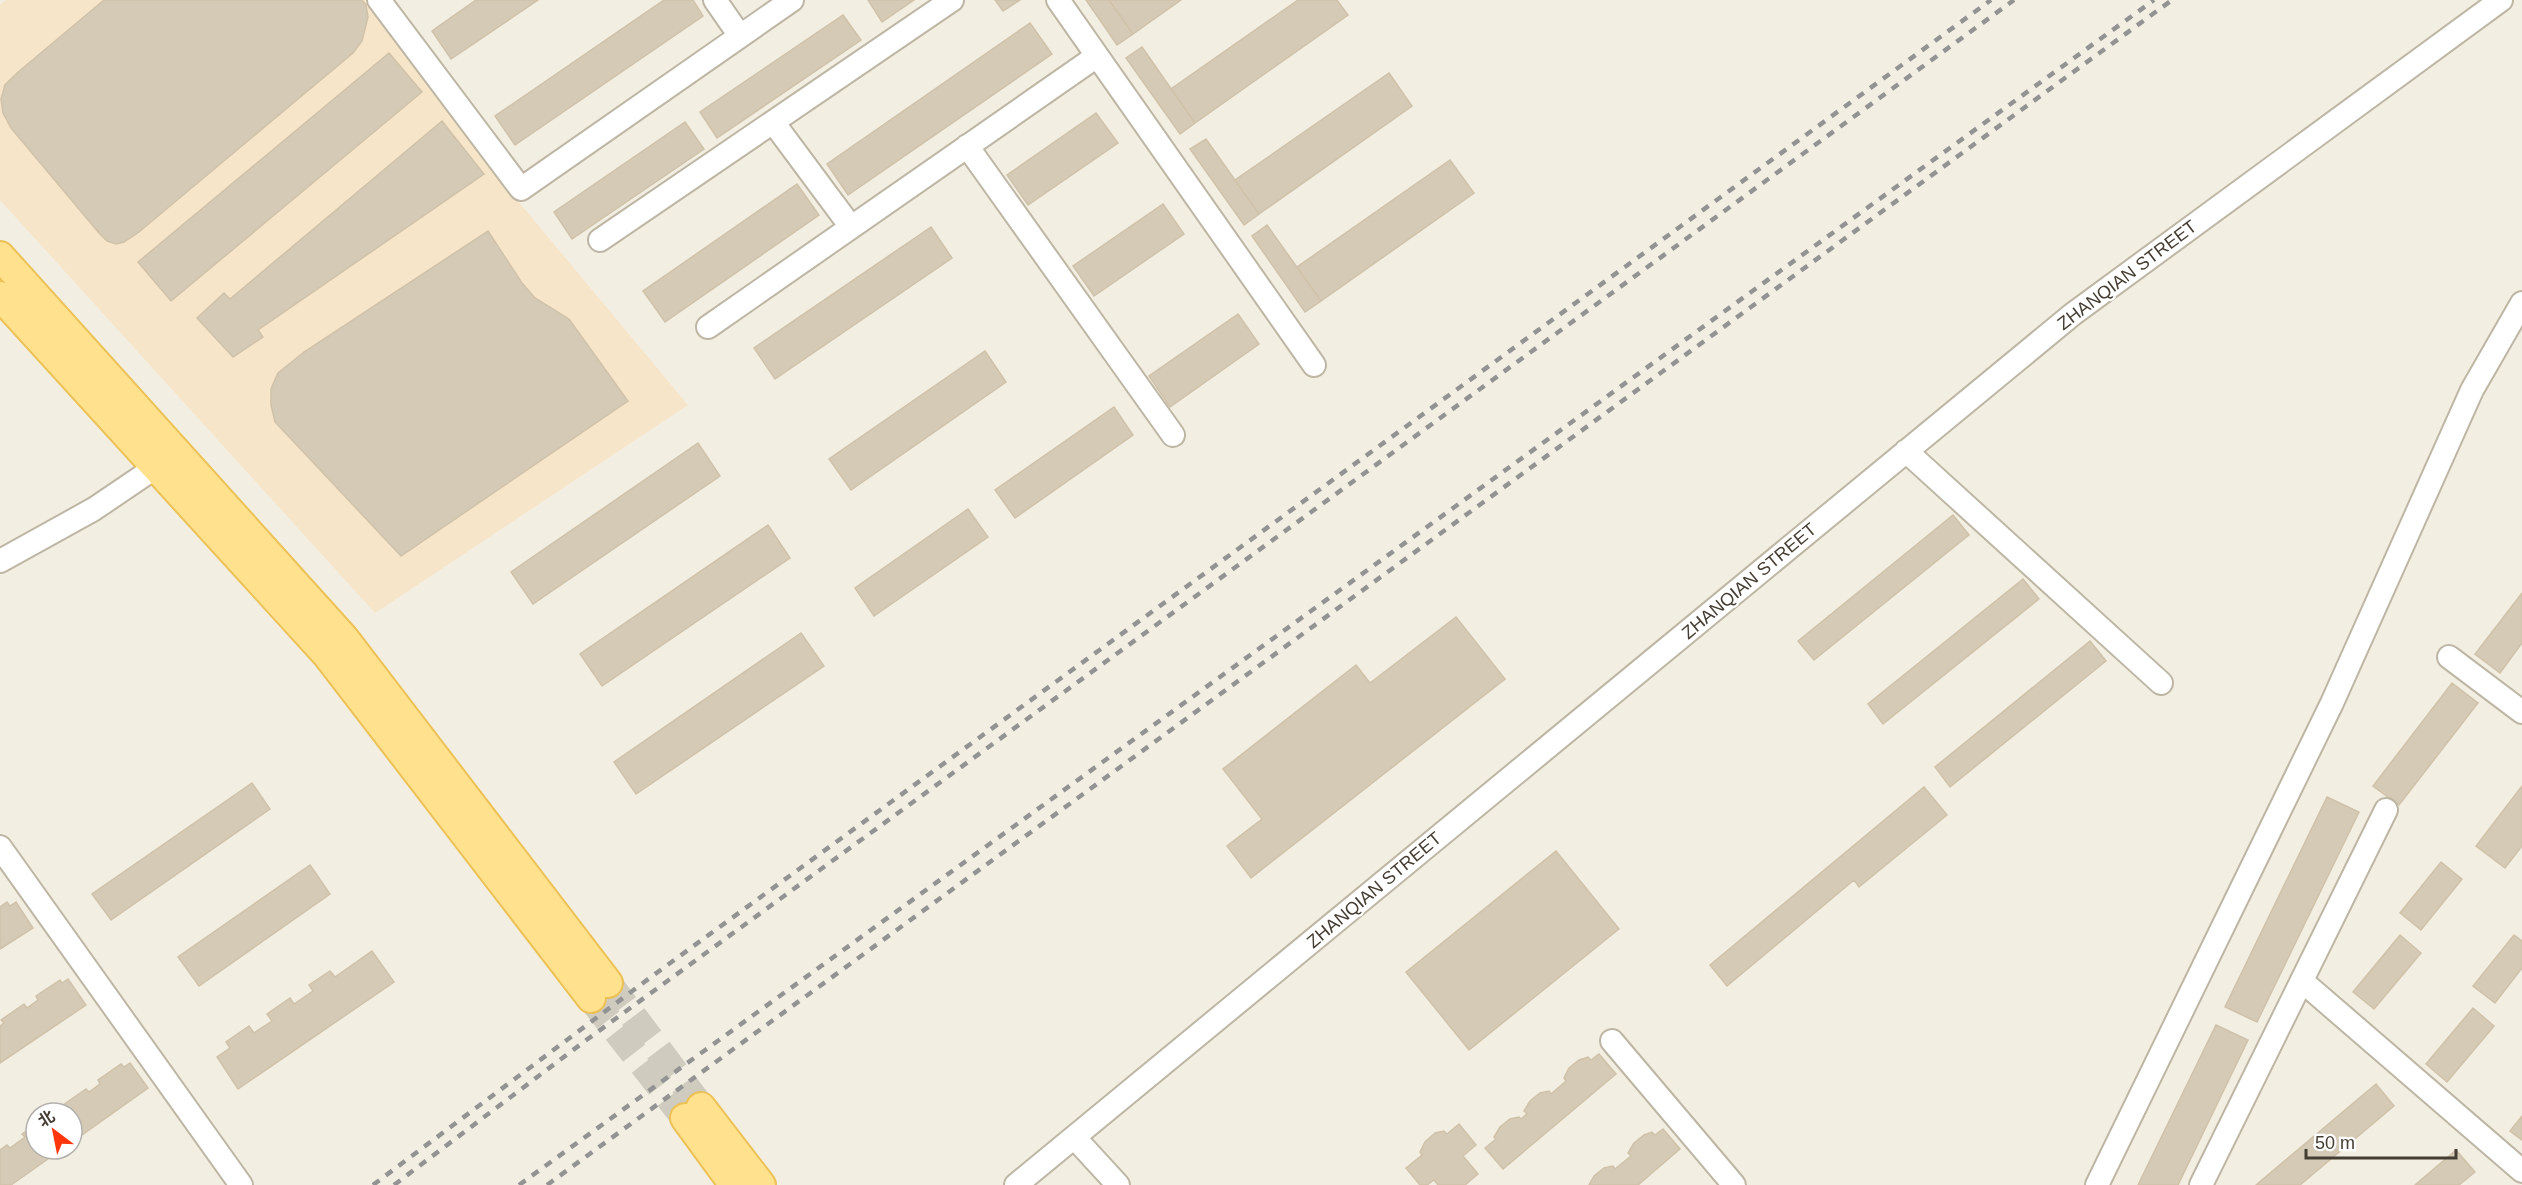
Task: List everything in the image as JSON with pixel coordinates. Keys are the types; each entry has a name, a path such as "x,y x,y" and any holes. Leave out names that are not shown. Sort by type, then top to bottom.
{"main road":[{"path":"0,256 344,638 599,990 327,655 0,296"},
{"path":"734,1185 693,1112 761,1185"}],"street":[{"path":"715,0 740,36"},
{"path":"388,3 520,189 792,0"},
{"path":"600,240 952,0"},
{"path":"1058,0 1314,364"},
{"name":"ZHANQIAN STREET","path":"1016,1185 2073,314 2501,0"},
{"path":"708,327 1097,56"},
{"path":"773,122 851,227"},
{"path":"966,146 1173,435"},
{"path":"2097,1185 2332,703 2472,390 2522,303"},
{"path":"1906,451 2161,683"},
{"path":"0,561 94,508 156,467"},
{"path":"2449,657 2522,712"},
{"path":"2201,1185 2386,810"},
{"path":"0,847 241,1185"},
{"path":"2302,981 2522,1171"},
{"path":"1612,1041 1734,1185"},
{"path":"1074,1137 1118,1185"}],"shaded area":[{"path":"6,0 373,0 508,189 688,405 375,613 0,200 0,5"}],"building":[{"path":"104,0 362,0 366,5 368,17 362,41 353,53 139,232 124,242 116,244 107,241 99,233 11,128 3,113 1,99 5,85 17,73"},
{"path":"476,0 538,0 451,59 432,31"},
{"path":"664,0 693,0 703,16 515,145 495,116"},
{"path":"868,0 914,0 882,22"},
{"path":"995,0 1020,0 1003,11"},
{"path":"1086,0 1109,0 1133,34 1117,45"},
{"path":"1109,0 1181,0 1133,34"},
{"path":"1298,0 1337,0 1348,15 1195,123 1171,89"},
{"path":"843,15 861,40 717,138 700,112"},
{"path":"1030,23 1052,54 848,195 827,164"},
{"path":"1142,47 1195,123 1180,134 1126,58"},
{"path":"389,53 422,92 171,301 138,262"},
{"path":"1389,73 1412,106 1259,214 1235,180"},
{"path":"1096,113 1118,143 1028,205 1007,175"},
{"path":"442,121 484,174 258,330 263,337 233,357 197,318 224,293 230,299"},
{"path":"685,122 704,149 572,239 554,212"},
{"path":"1206,139 1259,214 1244,225 1190,149"},
{"path":"1450,160 1474,193 1321,301 1297,267"},
{"path":"797,184 819,215 665,322 643,291"},
{"path":"1163,204 1184,234 1094,296 1073,266"},
{"path":"1267,225 1321,301 1305,312 1252,236"},
{"path":"931,227 952,258 775,379 754,348"},
{"path":"488,231 522,283 535,298 569,319 628,401 401,556 275,422 271,405 271,389 278,373 304,352"},
{"path":"1238,314 1259,344 1170,407 1149,376"},
{"path":"985,351 1006,382 851,490 829,459"},
{"path":"1114,407 1133,435 1015,518 995,490"},
{"path":"698,443 720,476 533,604 511,572"},
{"path":"968,509 988,537 874,616 855,588"},
{"path":"1953,515 1969,535 1814,660 1798,641"},
{"path":"768,525 790,558 602,686 580,654"},
{"path":"2023,579 2039,599 1883,724 1868,704"},
{"path":"2522,593 2522,643 2500,673 2475,654"},
{"path":"1456,617 1505,679 1251,878 1227,846 1262,819 1223,769 1356,665 1370,683"},
{"path":"801,633 824,666 636,794 614,762"},
{"path":"2090,641 2106,661 1950,787 1935,767"},
{"path":"2452,683 2478,703 2399,805 2373,786"},
{"path":"252,783 270,809 111,920 92,894"},
{"path":"2522,786 2522,846 2505,868 2476,846"},
{"path":"1924,787 1947,815 1859,887 1854,880 1727,986 1710,965"},
{"path":"2327,797 2359,812 2257,1022 2225,1007"},
{"path":"1556,851 1619,929 1469,1050 1406,972"},
{"path":"2441,862 2462,879 2421,930 2400,913"},
{"path":"310,865 330,894 199,986 178,957"},
{"path":"7,902 10,906 16,902 33,928 0,949 0,907"},
{"path":"2400,935 2421,953 2374,1009 2353,992"},
{"path":"2514,935 2522,941 2522,968 2495,1003 2473,986"},
{"path":"372,951 394,982 238,1089 217,1057 230,1048 226,1042 249,1026 254,1033 272,1021 267,1014 290,998 294,1004 313,991 309,985 330,971 335,977"},
{"path":"68,979 86,1005 0,1063 0,1026 4,1023 1,1020 24,1004 27,1008 38,1000 36,996 60,980 62,983"},
{"path":"2473,1008 2494,1026 2447,1082 2426,1064"},
{"path":"2216,1025 2248,1040 2178,1185 2138,1185"},
{"path":"1599,1054 1616,1074 1503,1169 1485,1148 1496,1139 1494,1137 1500,1127 1510,1119 1519,1117 1521,1119 1527,1114 1524,1111 1530,1101 1540,1093 1549,1091 1551,1094 1566,1081 1564,1078 1569,1068 1579,1060 1588,1057 1591,1060"},
{"path":"130,1063 148,1088 84,1133 84,1101 69,1101 86,1089 89,1092 100,1084 98,1080 121,1064 124,1067"},
{"path":"2376,1084 2394,1106 2300,1185 2256,1185"},
{"path":"2522,1116 2522,1140 2510,1131"},
{"path":"1459,1124 1476,1145 1463,1156 1478,1174 1465,1185 1438,1185 1434,1180 1427,1185 1420,1185 1406,1168 1422,1155 1420,1152 1425,1142 1435,1133 1444,1131 1447,1134"},
{"path":"1663,1129 1680,1149 1638,1185 1589,1185 1594,1176 1604,1168 1613,1166 1615,1169 1631,1156 1628,1153 1634,1143 1644,1135 1652,1132 1655,1135"},
{"path":"24,1138 24,1161 45,1161 11,1185 0,1185 0,1150 7,1145 10,1148"},
{"path":"2456,1150 2475,1172 2459,1185 2415,1185"}],"tunnel":[{"path":"608,983 701,1107"},
{"path":"591,998 685,1118"}],"railway":[{"path":"373,1185 651,977 1991,0"},
{"path":"394,1185 585,1041 2014,0"},
{"path":"519,1185 2154,0"},
{"path":"547,1185 2172,0"}]}
